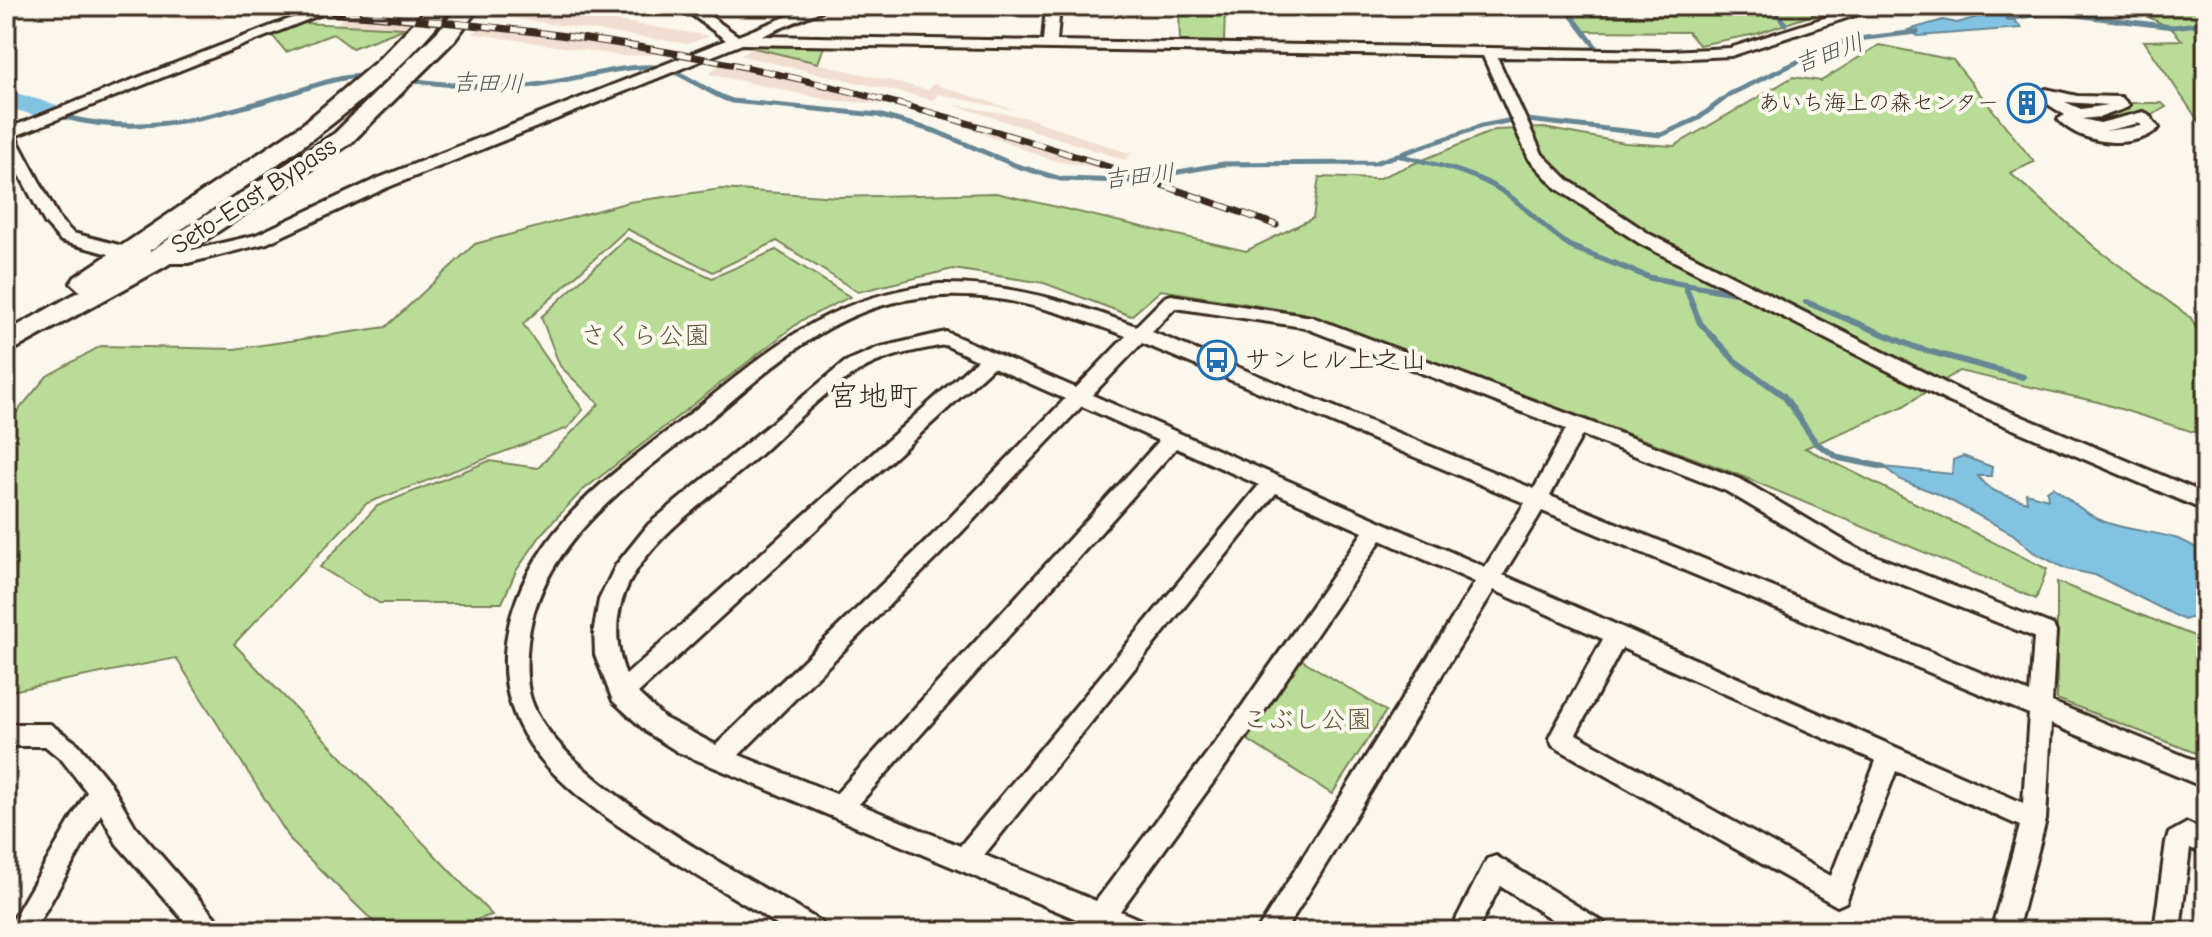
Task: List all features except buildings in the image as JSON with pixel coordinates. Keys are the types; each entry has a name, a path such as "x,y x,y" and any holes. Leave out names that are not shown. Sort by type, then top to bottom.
{"highway":[{"name":"Seto-East Bypass","path":"6,344 157,260 303,161 343,138 442,6"},
{"name":"Seto-East Bypass","path":"6,328 101,273 123,254 263,163 363,87 410,73 470,6"}],"street":[{"path":"335,6 6,134 60,232 87,245 157,260 214,253 261,239 357,193 825,6"},
{"path":"687,6 735,40 1489,54 1731,52 1876,6"},
{"path":"1050,44 1053,6"},
{"path":"1489,54 1535,156 1562,184 1645,239 1954,396 2206,503"},
{"path":"812,931 660,836 579,780 539,740 521,704 517,670 519,618 540,571 566,531 632,471 794,340 861,307 904,294 952,288 1036,296 1138,334 2206,777"},
{"path":"721,757 1080,399 1171,301 1306,321 1733,485 1851,555 2045,632 2034,820 2004,931"},
{"path":"1136,931 669,735 641,716 621,694 609,665 605,612 615,587 645,542 777,428 862,361 946,338 2034,820"},
{"path":"621,694 991,358"},
{"path":"1270,931 1537,502 1577,426"},
{"path":"841,806 1037,593 1172,440"},
{"path":"966,858 1272,484"},
{"path":"1101,916 1246,719 1376,530"},
{"path":"1616,637 1561,738 1837,893 1889,758"},
{"path":"6,735 50,735 70,752 101,791 126,835 210,931"},
{"path":"19,931 101,791"},
{"path":"2167,931 2178,842 2187,835 2206,843"},
{"path":"1463,931 1496,868 1594,931"}],"shaded area":[{"path":"497,6 562,12 710,36 688,44 497,16 493,10"},
{"path":"100,9 232,10 223,20 106,17"},
{"path":"346,14 410,20 411,24 406,28 337,24"},
{"path":"489,27 665,54 622,56 471,33"},
{"path":"754,48 928,90 934,84 1018,111 938,94 933,100 739,55"},
{"path":"720,64 893,102 1114,170 1055,161 941,118 891,105 828,100 709,74"},
{"path":"951,104 1028,118 1131,154 1125,160"}],"green space":[{"path":"1179,6 1295,6 1295,10 1225,10 1224,44 1180,44"},
{"path":"1666,6 1839,6 1756,34 1699,45 1688,32 1583,31 1571,14 1673,16"},
{"path":"2128,6 2206,6 2206,132 2144,41 2182,40 2172,29"},
{"path":"302,23 406,28 352,48 333,34 286,52 272,35"},
{"path":"735,40 826,41 818,63 754,48"},
{"path":"1879,45 1953,60 2034,162 2010,173 2097,249 2191,318 2206,348 2206,436 2098,402 1959,371 1902,407 1805,448 2047,569 2036,599 1734,473 1303,313 1161,290 1131,316 1044,283 953,269 858,292 777,241 713,272 627,229 523,324 583,410 568,428 367,503 234,644 492,915 439,931 383,931 292,842 176,658 6,692 6,425 47,376 101,346 234,349 386,327 475,244 629,202 721,189 838,197 996,193 1246,251 1313,218 1319,177 1377,179 1495,130 1544,128 1625,143 1674,146 1793,77 1821,81"},
{"path":"2130,103 2162,103 2166,107 2148,117 2107,127 2094,114"},
{"name":"さくら公園","path":"627,238 712,278 776,250 850,297 802,320 582,491 544,531 516,571 502,603 379,603 320,567 377,506 489,461 538,468 599,404 560,366 541,317"},
{"path":"2057,582 2202,639 2206,636 2206,757 2057,699"},
{"name":"こぶし公園","path":"1294,655 1386,711 1332,794 1237,733"}],"water":[{"path":"1998,11 2008,14 2022,28 1918,36 1908,30 1943,20 1957,23"},
{"path":"1963,456 1992,467 1991,476 1978,476 1988,487 2000,493 2027,502 2026,493 2048,499 2047,491 2053,487 2084,511 2105,522 2171,537 2195,547 2206,556 2206,613 2184,620 2095,575 2066,569 2033,552 2013,534 1938,494 1901,480 1884,467 1952,474 1953,460"}],"waterway":[{"path":"6,11 19,6"},
{"path":"1564,6 1595,46"},
{"path":"1771,6 1785,24"},
{"name":"吉田川","path":"2007,19 2050,12 2173,27 2206,23"},
{"name":"吉田川","path":"1398,155 1482,126 1518,119 1661,135 1699,118 1730,94 1827,48 1849,40 1917,32"},
{"name":"吉田川","path":"409,80 511,87 654,67 675,72 732,101 878,115 935,131 1017,166 1061,179 1128,181 1224,164 1375,163 1398,155"},
{"name":"吉田川","path":"65,117 122,125 178,122 233,110 336,80 366,76"},
{"name":"吉田川","path":"6,98 47,111"},
{"path":"1398,155 1482,180 1517,202 1572,247"},
{"path":"1572,247 1651,278 1746,295"},
{"path":"1686,288 1700,323 1735,361 1784,396 1816,443 1839,458 1884,467"},
{"path":"1806,302 1917,348 2023,377"}],"railway":[{"path":"205,6 359,15 563,36 783,75 1031,142 1276,225"}],"place":[{"name":"あいち海上の森センター","path":"2027,103"},
{"name":"サンヒル上之山","path":"1217,360"}],"district":[{"name":"宮地町","path":"873,396"}]}
